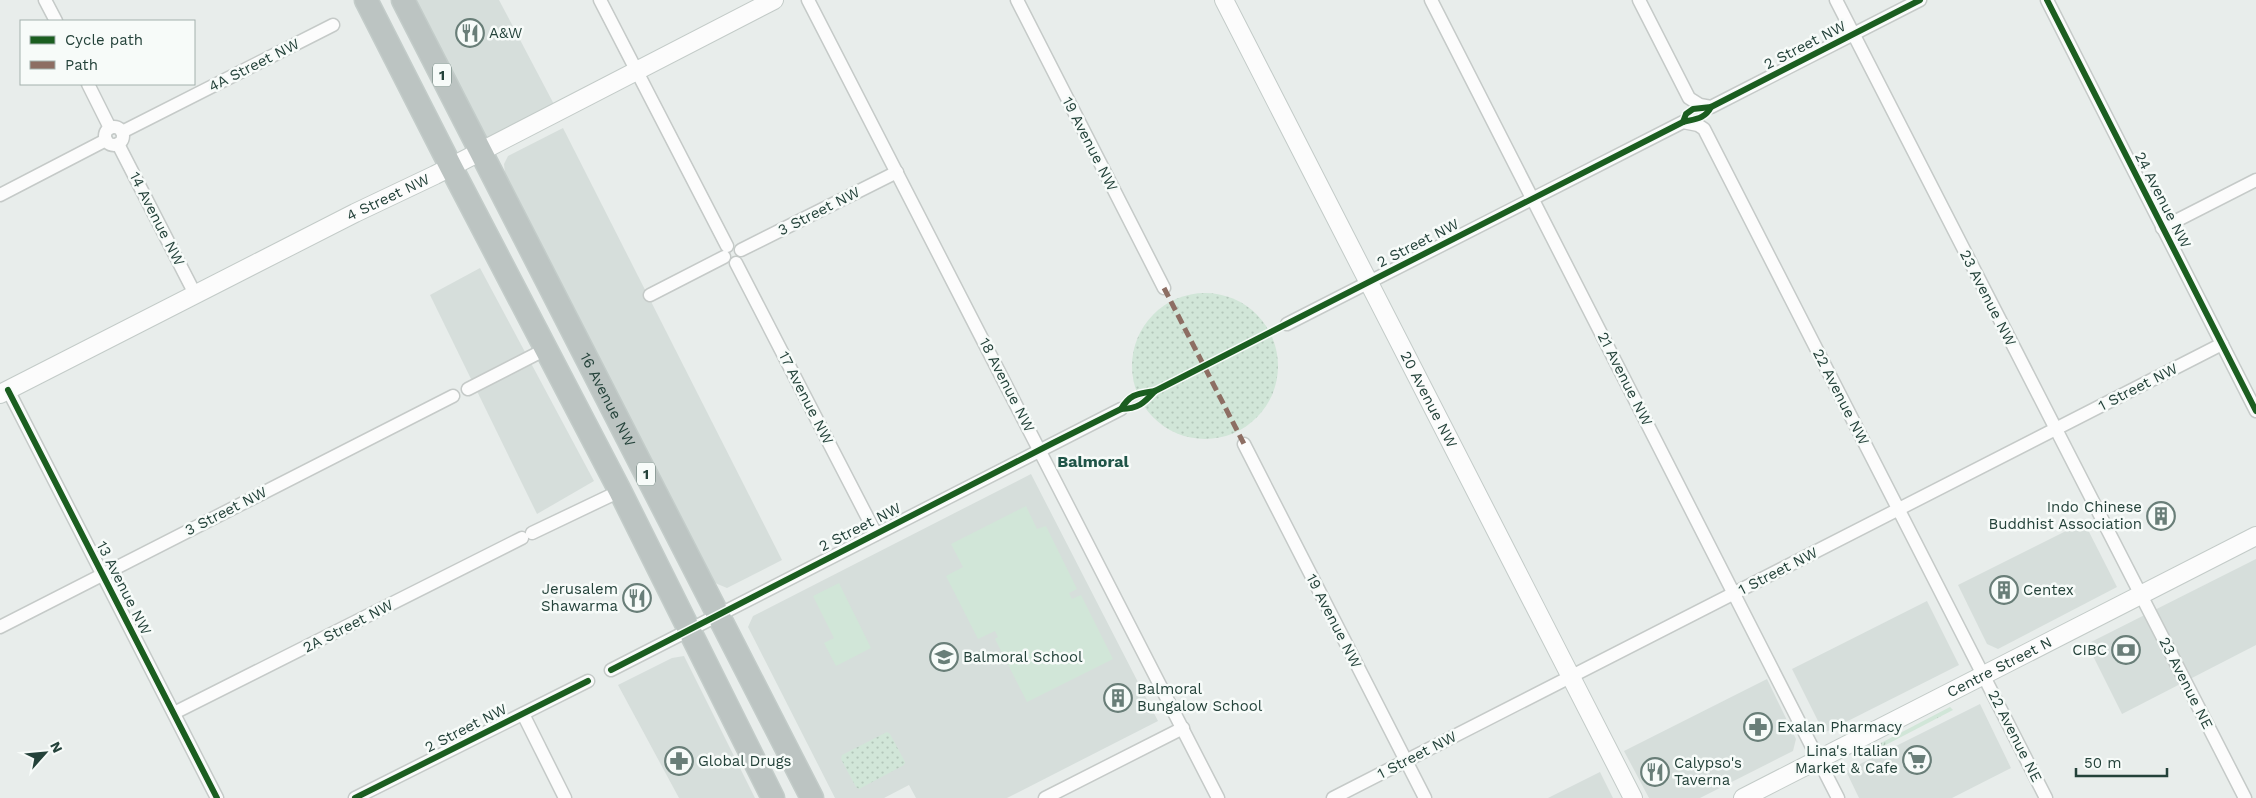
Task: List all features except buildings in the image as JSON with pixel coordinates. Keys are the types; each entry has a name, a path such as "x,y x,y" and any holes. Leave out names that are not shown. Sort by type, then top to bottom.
{"highway":[{"name":"16 Avenue NW","path":"366,0 450,166 620,491 773,798"},
{"name":"16 Avenue NW","path":"403,0 812,798"}],"street":[{"path":"45,0 55,20"},
{"path":"600,0 637,70 726,252 729,263 736,263 741,259 741,250 735,245 726,252 650,295"},
{"name":"4 Street NW","path":"4,392 774,0"},
{"name":"18 Avenue NW","path":"808,0 1218,798"},
{"name":"19 Avenue NW","path":"1017,0 1164,288"},
{"name":"20 Avenue NW","path":"1224,0 1633,798"},
{"name":"21 Avenue NW","path":"1430,0 1838,798"},
{"name":"2 Street NW","path":"1638,0 1689,98 1700,105 1711,107 1920,0"},
{"name":"23 Avenue NW","path":"1836,0 2141,596"},
{"name":"24 Avenue NW","path":"2047,0 2256,412"},
{"name":"4A Street NW","path":"0,195 333,25"},
{"name":"14 Avenue NW","path":"88,85 195,294"},
{"name":"2 Street NW","path":"1287,324 1683,122 1694,123"},
{"name":"22 Avenue NW","path":"1694,123 1704,129 1984,675"},
{"name":"3 Street NW","path":"741,250 896,172"},
{"path":"2162,228 2256,180"},
{"name":"17 Avenue NW","path":"736,263 876,534"},
{"name":"1 Street NW","path":"1334,798 2222,344"},
{"path":"468,389 546,349"},
{"name":"13 Avenue NW","path":"4,392 19,412 218,798"},
{"name":"3 Street NW","path":"0,626 453,396"},
{"name":"2 Street NW","path":"611,670 1121,409"},
{"name":"19 Avenue NW","path":"1244,444 1425,798"},
{"name":"2A Street NW","path":"174,713 527,535 620,491"},
{"name":"Centre Street N","path":"1743,798 2256,536"},
{"name":"23 Avenue NE","path":"2141,596 2244,798"},
{"name":"22 Avenue NE","path":"1984,675 2046,798"},
{"name":"2 Street NW","path":"355,798 588,681"},
{"path":"523,714 565,798"},
{"path":"1045,798 1182,728"}],"shaded area":[{"path":"403,0 499,0 557,110 480,150"},
{"path":"563,128 782,560 727,588 715,583 505,174 504,164 508,156"},
{"path":"480,268 594,481 537,514 430,295"},
{"name":"Balmoral School","path":"1031,474 1158,721 1007,798 916,798 909,785 884,798 835,798 748,627 753,616"},
{"path":"2084,522 2117,587 1998,649 1987,644 1958,585"},
{"path":"2256,559 2256,645 2122,714 2087,644"},
{"path":"1927,601 1959,665 1824,733 1792,669"},
{"path":"684,656 755,798 679,798 618,685 672,658"},
{"path":"1767,679 1796,739 1793,751 1700,798 1649,798 1624,751"},
{"path":"1980,704 2011,768 1952,798 1859,798 1846,771"},
{"path":"1600,772 1613,798 1548,798"}],"green space":[{"path":"1205,293 1233,298 1257,314 1273,338 1278,366 1273,394 1257,418 1233,434 1205,439 1177,434 1153,418 1137,394 1132,366 1137,338 1153,314 1177,298"},
{"path":"1026,506 1037,529 1046,526 1077,589 1069,593 1072,599 1081,595 1113,659 1027,702 995,639 998,637 995,631 978,639 946,576 963,567 951,544"},
{"path":"839,583 871,648 836,666 824,643 834,638 813,596"},
{"path":"1950,707 1953,710 1878,749 1879,744"},
{"path":"887,732 890,734 905,762 904,765 859,789 856,787 841,759 842,755"}],"marked path":[{"path":"1164,288 1244,444"}],"cycle path":[{"path":"1683,122 1686,114 1693,109 1711,107 1920,0"},
{"path":"2047,0 2256,411"},
{"path":"1121,409 1135,395 1155,391 1683,122 1703,116 1711,107"},
{"path":"8,390 217,798"},
{"path":"611,670 1053,443 1121,409 1132,408 1140,404 1155,391"},
{"path":"355,798 588,681"}],"place":[{"name":"A&W","path":"470,33"},
{"name":"Indo Chinese Buddhist Association","path":"2161,516"},
{"name":"Centex","path":"2004,590"},
{"name":"Jerusalem Shawarma","path":"637,598"},
{"name":"CIBC","path":"2126,650"},
{"name":"Balmoral School","path":"944,657"},
{"name":"Balmoral Bungalow School","path":"1118,698"},
{"name":"Exalan Pharmacy","path":"1758,727"},
{"name":"Lina's Italian Market & Cafe","path":"1917,760"},
{"name":"Global Drugs","path":"679,761"},
{"name":"Calypso's Taverna","path":"1655,772"}],"district":[{"name":"Balmoral","path":"1093,461"}]}
